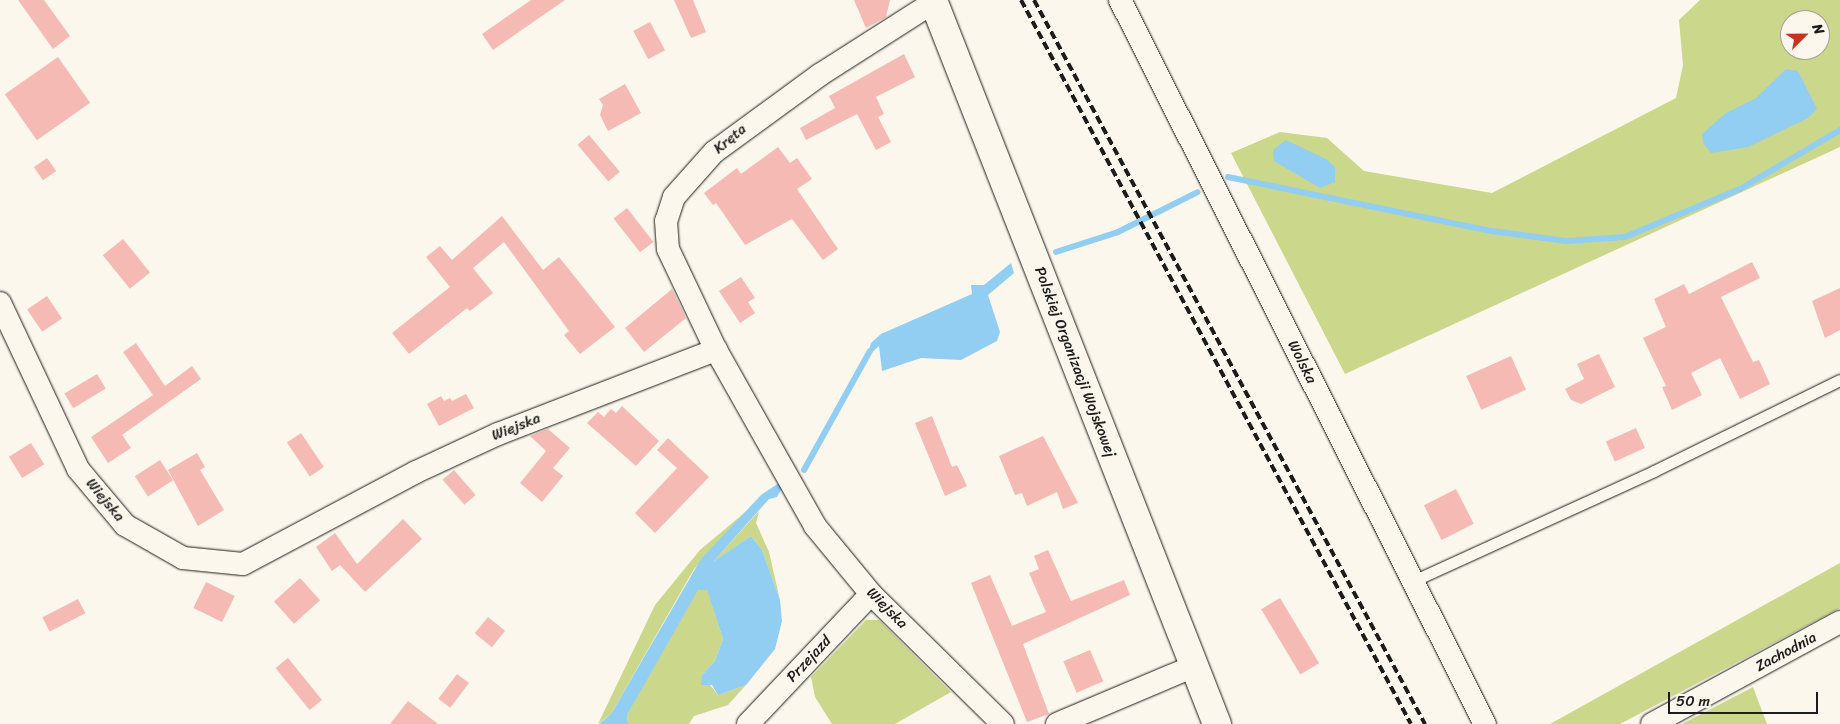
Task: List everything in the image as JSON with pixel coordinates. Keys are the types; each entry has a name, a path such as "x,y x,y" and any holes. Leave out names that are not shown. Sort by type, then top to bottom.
{"main road":[{"name":"Polskiej Organizacji Wojskowej","path":"934,1 1217,724"}],"street":[{"name":"Wolska","path":"1120,0 1485,724"},
{"name":"Kręta","path":"716,350 668,249 666,221 674,197 714,152 744,127 934,1"},
{"name":"Wiejska","path":"0,303 78,469 125,524 183,558 243,564 416,472 498,434 716,350 815,526 871,594 1004,724"},
{"name":"Przejazd","path":"748,724 871,594"},
{"name":"Zachodnia","path":"1652,724 1840,622"},
{"path":"1056,724 1194,666"}],"lane":[{"path":"1413,581 1654,471 1840,380"}],"green space":[{"path":"1700,0 1840,0 1840,147 1345,374 1231,153 1280,132 1327,138 1364,171 1492,193 1676,98 1683,65 1679,20"},
{"path":"749,509 694,569 611,714 598,724 655,605 700,550"},
{"path":"759,511 756,523 769,552 780,600 762,550 751,536 712,563"},
{"path":"1840,563 1840,608 1620,724 1550,724"},
{"path":"707,589 723,639 715,661 702,675 718,695 746,685 728,705 694,716 689,724 628,724 627,715 686,606 698,590"},
{"path":"866,620 879,620 951,692 895,724 832,724 815,697 811,677"},
{"path":"1753,687 1767,724 1682,724"}],"water":[{"path":"1786,69 1798,71 1817,109 1808,118 1748,147 1711,153 1703,143 1702,134 1726,113 1756,98"},
{"path":"1286,140 1326,159 1335,167 1335,182 1320,188 1274,161 1273,150"},
{"path":"1011,263 1014,273 988,295 1000,332 997,341 961,360 921,358 882,371 879,346 867,357 871,343 881,334 972,294 971,285 984,285"},
{"path":"779,483 782,488 777,497 769,499 713,562 751,536 762,550 780,600 782,621 775,649 746,685 718,695 712,685 701,685 702,675 715,661 723,639 707,590 698,590 627,715 628,724 599,724 611,714 701,559 761,495"}],"building":[{"path":"18,0 44,0 70,36 53,49"},
{"path":"531,0 565,0 493,50 482,34"},
{"path":"674,0 693,0 706,32 691,38"},
{"path":"854,0 890,0 886,17 866,28"},
{"path":"650,22 665,50 648,59 633,31"},
{"path":"904,54 915,77 876,97 884,114 878,117 891,142 876,150 857,114 806,140 800,128 835,108 829,96"},
{"path":"58,57 90,103 37,140 5,94"},
{"path":"625,84 641,113 608,131 600,115 603,105 599,99"},
{"path":"589,135 620,172 608,181 578,145"},
{"path":"778,147 790,163 797,158 812,179 797,189 838,249 823,260 792,219 745,245 716,203 713,205 704,193 737,168 741,174"},
{"path":"47,158 56,171 43,180 34,167"},
{"path":"627,208 653,242 640,252 614,218"},
{"path":"502,216 543,270 559,257 615,327 580,354 564,335 569,331 504,242 473,268 493,293 470,311 467,308 409,354 392,333 450,287 426,257 440,246 452,260"},
{"path":"123,239 150,272 130,289 103,255"},
{"path":"1752,262 1760,278 1721,297 1753,362 1759,360 1770,384 1740,399 1720,358 1691,373 1702,395 1672,410 1662,387 1666,386 1643,338 1666,327 1654,299 1684,284 1689,294"},
{"path":"741,277 755,298 748,302 755,313 740,323 719,291"},
{"path":"1840,288 1840,330 1825,338 1812,301"},
{"path":"672,289 686,318 644,352 625,328"},
{"path":"47,296 62,318 42,332 27,309"},
{"path":"136,343 165,386 192,366 201,379 122,435 131,448 108,463 91,437 153,395 123,352"},
{"path":"1599,354 1615,387 1581,404 1571,400 1565,389 1584,379 1577,364"},
{"path":"1511,356 1526,390 1481,410 1466,376"},
{"path":"97,374 106,389 73,408 64,394"},
{"path":"466,394 474,408 439,426 427,404 441,396 444,401 450,398 452,401"},
{"path":"622,406 659,441 636,466 587,423 598,412 604,417 611,409 616,413"},
{"path":"932,416 952,467 957,465 967,486 945,496 915,423"},
{"path":"1636,428 1645,448 1615,462 1606,441"},
{"path":"548,429 570,448 553,468 563,476 542,502 520,483 546,451 530,436"},
{"path":"301,433 324,467 310,476 287,443"},
{"path":"1043,436 1078,503 1063,509 1057,492 1027,506 1022,493 1015,495 999,456"},
{"path":"668,438 709,477 655,533 635,513 677,468 657,450"},
{"path":"31,443 44,464 22,478 9,457"},
{"path":"197,453 205,467 200,470 224,510 198,526 168,470"},
{"path":"160,460 173,480 148,496 135,476"},
{"path":"454,470 476,495 464,505 443,480"},
{"path":"1456,489 1474,524 1442,540 1424,505"},
{"path":"403,519 422,539 365,592 340,565 332,571 316,547 335,533 357,564"},
{"path":"1048,550 1071,601 1124,580 1130,595 1023,644 1049,714 1027,722 971,583 990,575 1012,626 1046,612 1029,573 1039,569 1034,556"},
{"path":"300,578 320,600 294,624 274,601"},
{"path":"206,582 235,596 222,622 193,608"},
{"path":"1280,598 1319,663 1300,674 1261,609"},
{"path":"78,599 85,613 50,631 42,617"},
{"path":"488,617 505,631 492,647 475,633"},
{"path":"1090,650 1103,681 1077,693 1063,661"},
{"path":"288,658 322,700 310,710 276,668"},
{"path":"457,674 469,683 450,708 438,699"},
{"path":"408,701 438,724 390,724"}],"waterway":[{"path":"1228,177 1492,231 1566,241 1625,237 1740,189 1840,130"},
{"path":"1056,252 1118,232 1198,192"},
{"path":"804,470 870,351"}],"railway":[{"path":"1021,0 1411,724"},
{"path":"1034,0 1425,724"}]}
